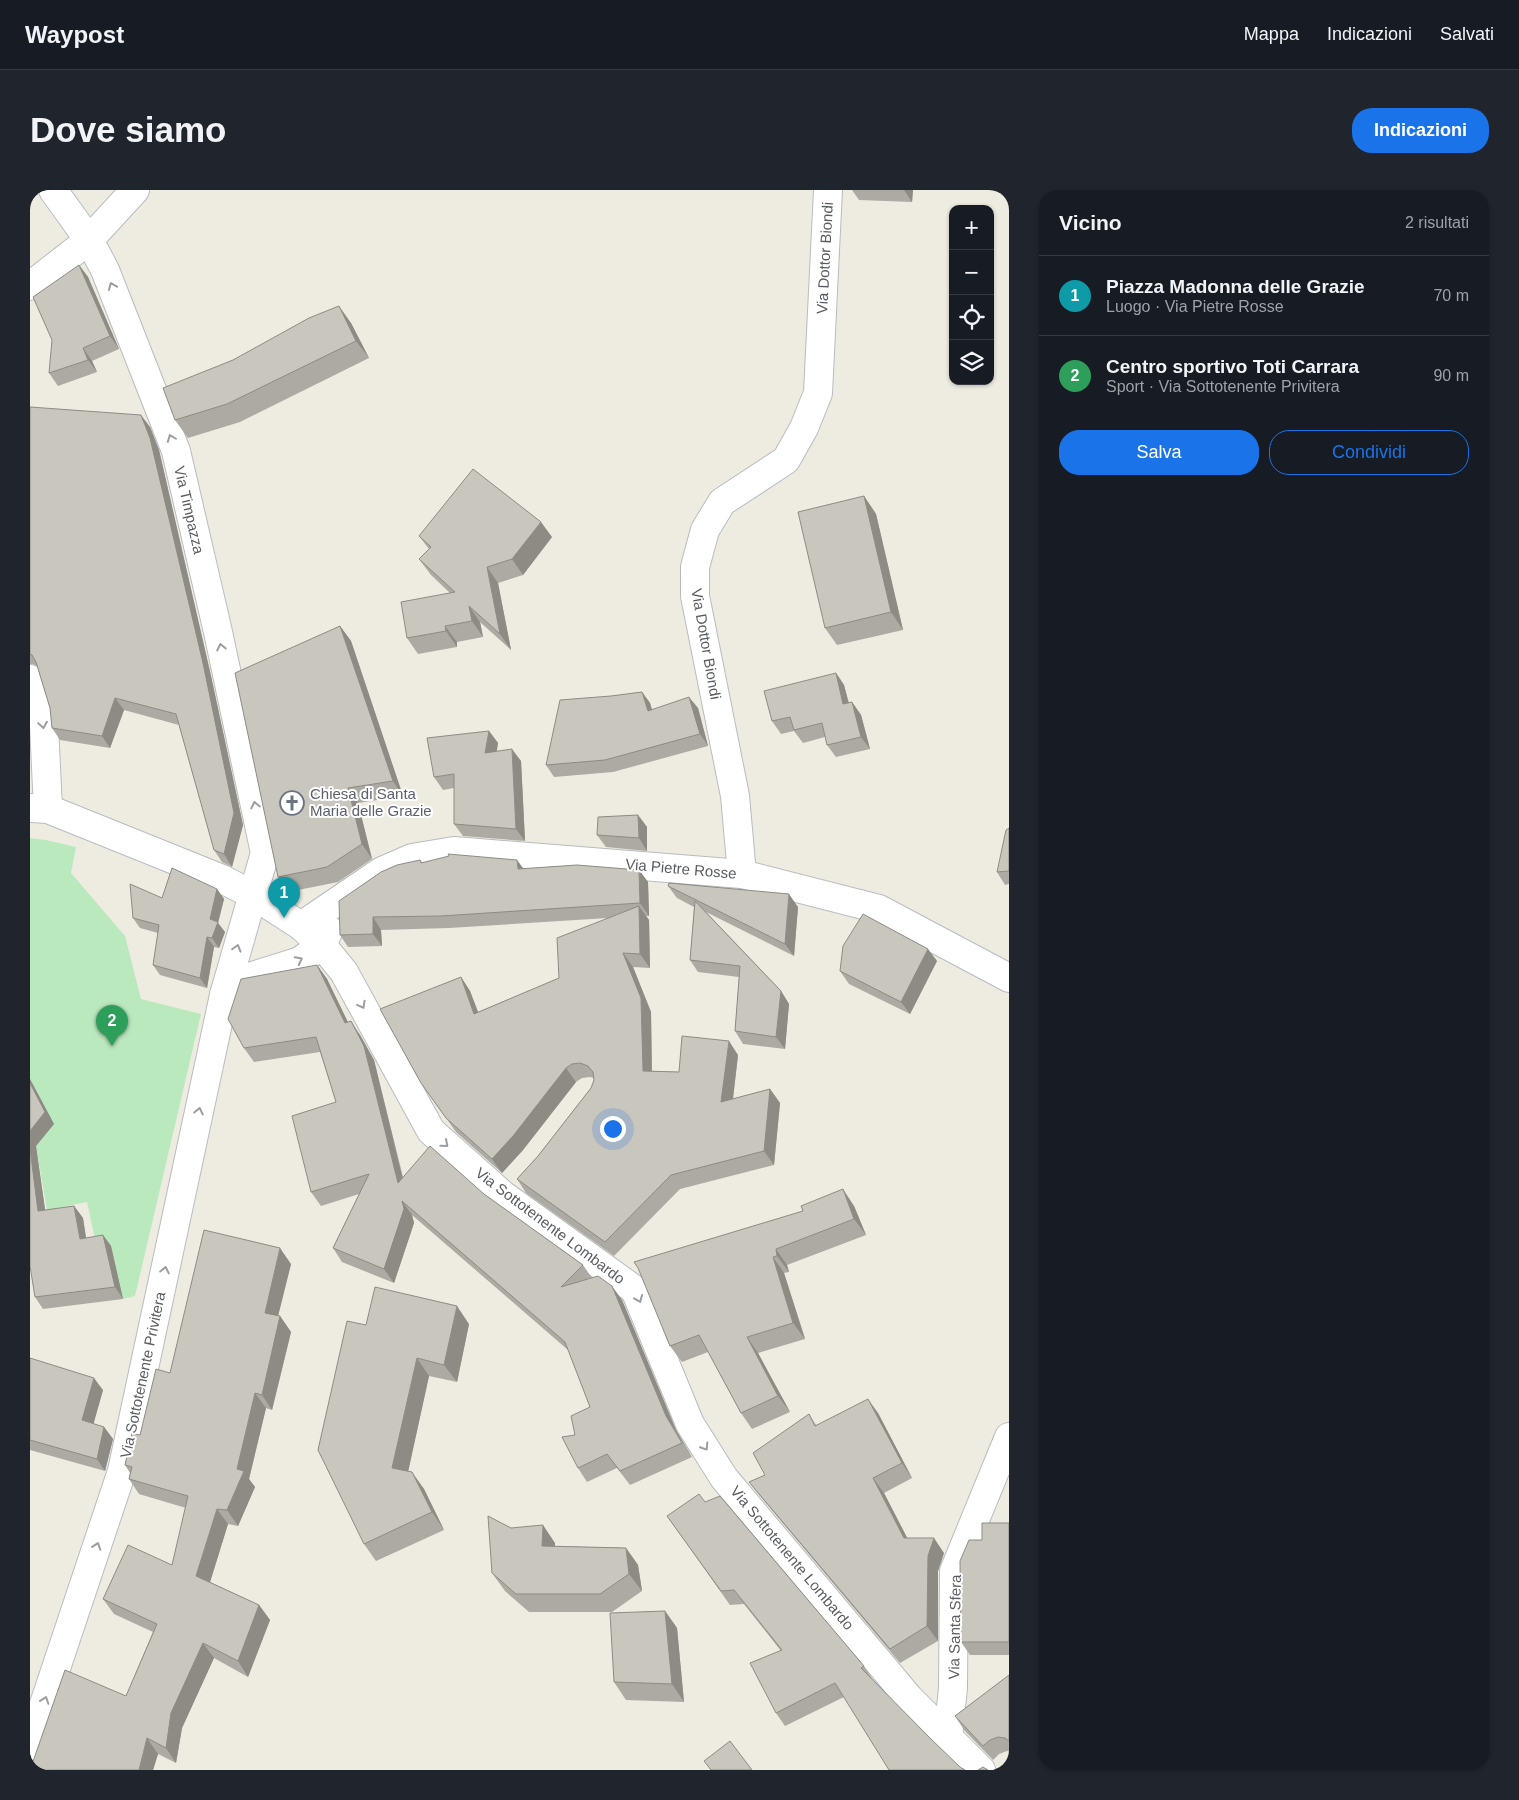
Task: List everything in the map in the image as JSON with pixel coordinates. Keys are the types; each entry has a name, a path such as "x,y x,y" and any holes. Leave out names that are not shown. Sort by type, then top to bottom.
{"street":[{"name":"Via Timpazza","path":"53,190 89,240 105,270 176,451 218,632 265,853"},
{"path":"30,286 89,240 135,190"},
{"name":"Via Dottor Biondi","path":"742,874 735,796 695,596 695,567 705,530 722,502 786,460 804,428 818,393 828,190"},
{"path":"30,679 44,725 39,808"},
{"name":"Via Sottotenente Lombardo","path":"39,808 222,878 301,926 330,954 344,972 431,1131 503,1195 635,1290 690,1424 724,1478 909,1698 981,1770"},
{"name":"Via Pietre Rosse","path":"301,926 382,871 412,858 454,851 742,874 879,908 1009,978"},
{"name":"Via Sottotenente Privitera","path":"30,1746 122,1472 224,995 265,853"},
{"path":"224,995 243,979 300,961 330,954 343,898"},
{"path":"503,1195 522,1174"},
{"name":"Via Santa Sfera","path":"948,1737 953,1688 954,1571 1009,1437"}],"green space":[{"path":"30,838 76,847 71,873 125,936 141,999 201,1014 135,1296 123,1299 97,1249 87,1202 47,1210 36,1146 54,1124 30,1079"}],"building":[{"path":"79,265 110,336 83,348 88,360 49,373 52,340 33,297"},
{"path":"339,306 356,341 227,404 175,420 163,388 233,360 309,318"},
{"path":"30,407 141,415 150,438 203,663 234,813 224,854 214,850 176,714 115,698 102,736 52,728 50,708 36,662 30,654"},
{"path":"473,469 541,522 512,559 487,567 500,634 469,606 472,621 445,626 446,631 407,638 401,602 455,592 419,559 431,547 419,536"},
{"path":"864,496 891,612 825,628 798,512"},
{"path":"340,626 393,781 348,788 362,844 327,867 278,877 235,673"},
{"path":"836,673 843,704 852,702 861,737 827,745 822,723 794,730 790,717 772,721 764,691"},
{"path":"642,692 648,711 689,697 700,734 605,760 546,765 560,700"},
{"path":"489,731 485,753 512,749 516,829 454,824 454,774 434,777 427,738"},
{"path":"638,815 639,838 597,835 598,817"},
{"path":"1009,828 1009,871 997,872 1006,830"},
{"path":"448,854 517,860 518,869 577,865 639,870 640,903 441,916 373,917 373,934 340,935 339,901 381,872 397,865 420,860 421,863 449,856"},
{"path":"172,868 217,889 210,919 218,922 212,938 207,937 200,978 153,965 159,925 133,918 130,884 162,898"},
{"path":"669,883 789,894 785,944 668,886"},
{"path":"695,901 781,991 776,1037 735,1031 740,966 690,960"},
{"path":"639,906 640,954 623,953 641,998 643,1071 679,1072 682,1036 729,1041 721,1102 770,1089 764,1151 671,1175 605,1242 517,1179 538,1156 591,1088 594,1080 593,1072 588,1066 580,1063 572,1064 566,1068 513,1136 492,1159 446,1118 421,1083 380,1009 461,977 474,1014 559,978 557,938"},
{"path":"863,914 928,949 901,1002 840,971 843,946"},
{"path":"317,965 345,1023 351,1021 364,1046 398,1183 430,1146 484,1194 583,1265 561,1287 598,1276 612,1286 666,1416 682,1443 620,1471 607,1454 578,1468 562,1437 575,1435 571,1416 590,1407 565,1342 402,1201 404,1209 384,1269 333,1248 369,1174 311,1192 292,1116 336,1102 316,1037 244,1048 228,1019 241,979"},
{"path":"30,1083 45,1112 30,1131"},
{"path":"30,1149 38,1211 74,1206 80,1239 103,1235 115,1287 35,1297 30,1266"},
{"path":"843,1189 854,1219 776,1249 777,1256 773,1257 793,1323 747,1337 778,1396 741,1413 699,1335 670,1346 634,1262 803,1211 801,1206"},
{"path":"204,1230 280,1248 265,1313 280,1316 262,1395 255,1393 237,1469 244,1471 227,1510 217,1509 196,1576 259,1605 238,1661 203,1643 171,1713 166,1748 147,1738 139,1770 30,1770 65,1670 126,1696 157,1624 103,1599 128,1545 172,1565 188,1496 129,1479 132,1467 125,1465 132,1433 140,1435 156,1369 170,1373"},
{"path":"375,1287 457,1306 444,1365 417,1358 392,1468 412,1472 432,1512 364,1544 318,1450 347,1321 366,1325"},
{"path":"30,1358 94,1378 82,1420 104,1427 97,1459 30,1440"},
{"path":"868,1399 902,1463 873,1478 904,1538 934,1538 928,1556 927,1626 890,1649 749,1482 765,1475 753,1453 809,1414 815,1426"},
{"path":"699,1494 705,1502 720,1496 864,1666 861,1668 930,1738 965,1770 889,1770 835,1683 776,1713 750,1663 782,1650 734,1590 721,1591 667,1516"},
{"path":"488,1516 511,1528 543,1525 542,1546 626,1548 629,1574 600,1594 516,1594 492,1573"},
{"path":"982,1523 1009,1523 1009,1642 961,1642 960,1561 969,1540 982,1540"},
{"path":"665,1611 672,1684 614,1682 610,1613"},
{"path":"1009,1675 1009,1741 998,1737 990,1740 983,1746 955,1716"},
{"path":"730,1741 752,1770 711,1770 704,1761"},
{"path":"1009,1764 1009,1770 1001,1770 1004,1769"}],"place":[{"name":"Chiesa di Santa Maria delle Grazie","path":"292,803"},
{"name":"Piazza Madonna delle Grazie","path":"284,918"},
{"name":"Centro sportivo Toti Carrara","path":"112,1046"}]}
